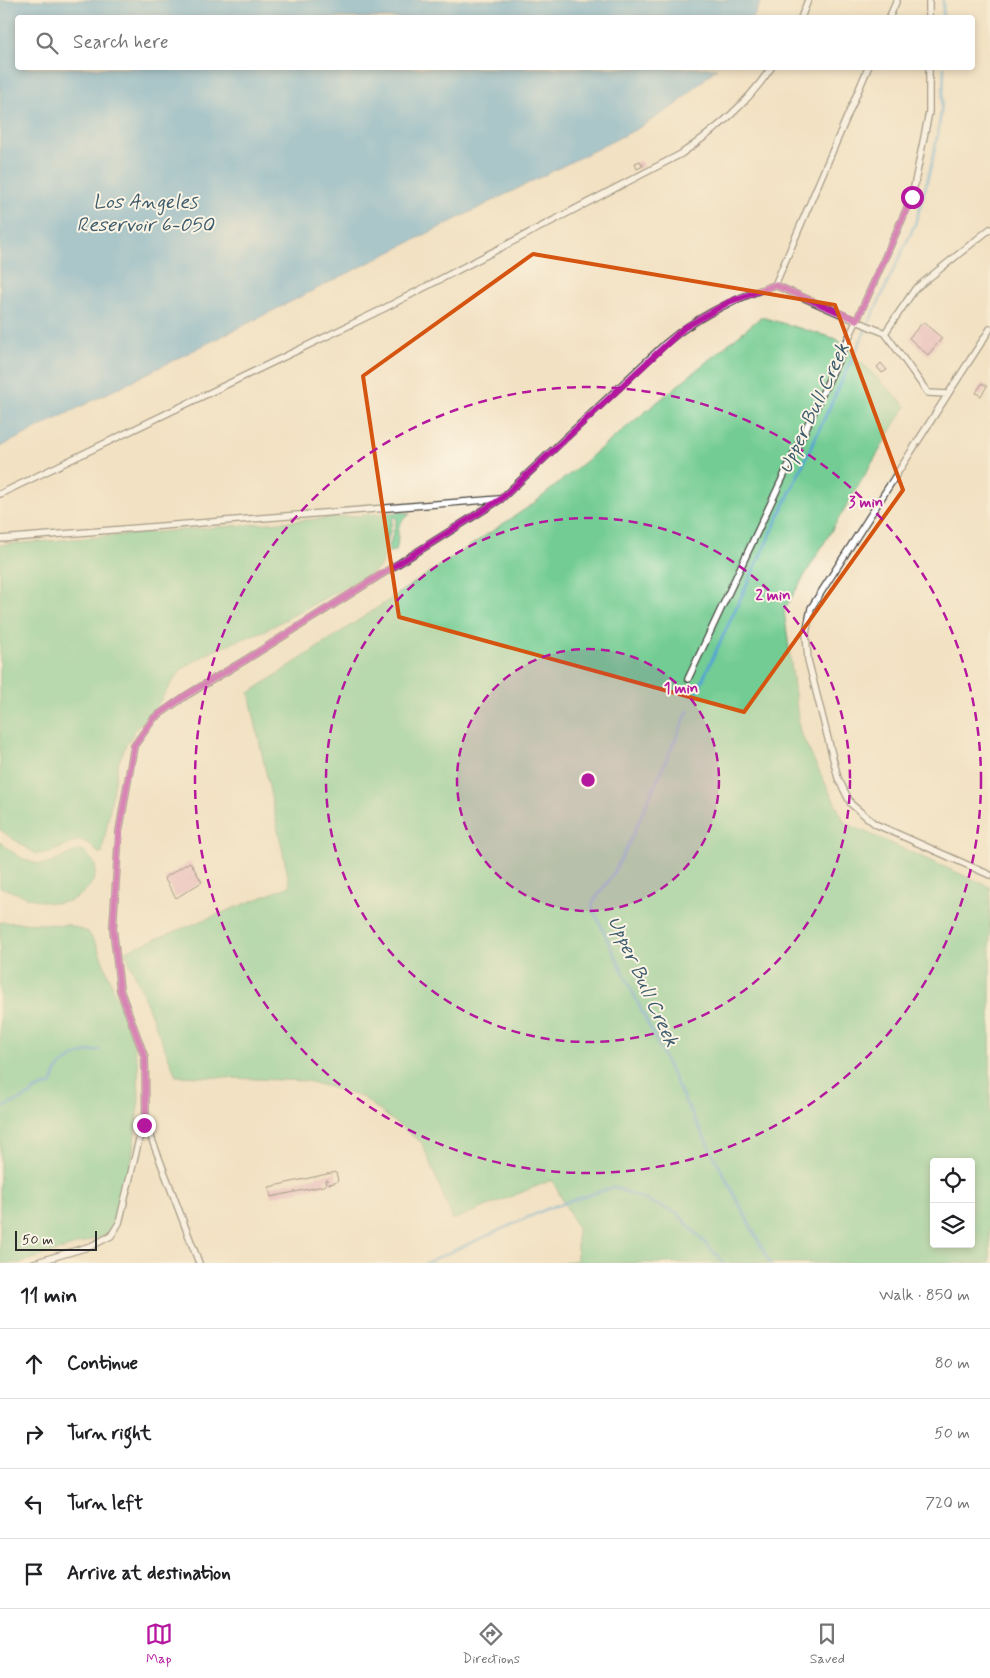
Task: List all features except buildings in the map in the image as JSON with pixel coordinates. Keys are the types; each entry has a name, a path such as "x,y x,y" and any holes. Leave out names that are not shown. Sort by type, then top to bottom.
{"lane":[{"path":"802,15 808,0"},
{"path":"891,15 897,0"},
{"path":"929,0 929,15"},
{"path":"0,494 383,309 681,154 724,122 757,87 770,70"},
{"path":"775,285 867,70"},
{"path":"688,679 859,321 912,197 929,112 929,70"},
{"path":"884,333 915,289 990,229"},
{"path":"199,1263 146,1124 145,1058 120,990 113,928 119,832 134,746 154,718 186,695 247,659 501,499 684,328 729,302 775,285 884,333 928,393 948,394"},
{"path":"990,329 810,608 806,634 808,660 838,778 851,804 875,824 990,875"},
{"path":"0,539 501,499"},
{"path":"34,1263 91,1246 112,1236 119,1223 141,1131 146,1124"}],"highlighted area":[{"path":"533,254 835,305 903,490 744,712 399,617 363,376"}],"green space":[{"path":"761,317 837,339 906,406 784,610 800,732 845,823 990,887 990,1263 563,1263 577,1260 577,1228 552,1180 453,1220 422,1143 362,1097 307,1081 176,1076 125,951 290,886 249,693 533,504"},
{"path":"402,512 410,514 399,526 396,551 388,552 397,518 393,517 383,561 378,569 266,630 212,651 185,667 178,674 156,707 136,729 126,745 118,764 102,853 98,853 88,843 79,840 49,853 36,854 0,830 0,545"},
{"path":"0,842 20,857 42,864 58,860 73,852 84,851 95,864 96,871 93,881 77,897 56,903 34,899 0,887"},
{"path":"0,922 69,925 88,932 97,945 133,1042 138,1064 139,1100 132,1158 118,1218 106,1234 98,1238 19,1263 0,1263"}],"water":[{"name":"Los Angeles Reservoir 6-050","path":"0,0 762,0 754,15 15,15 15,70 715,70 675,106 637,129 0,447"}],"waterway":[{"name":"Upper Bull Creek","path":"943,0 943,15"},
{"name":"Upper Bull Creek","path":"695,696 915,224 926,186 939,127 944,70"},
{"name":"Upper Bull Creek","path":"688,711 630,841 612,876 593,902 592,907 683,1097 770,1263"},
{"path":"0,1109 30,1095 35,1090 52,1084 56,1072 69,1060 81,1054 99,1050"},
{"path":"426,1263 549,1208 614,1187 677,1213 724,1263"}],"route":[{"path":"144,1125 146,1124 145,1058 120,990 113,928 119,832 134,746 154,718 186,695 247,659 501,499 520,483 666,342 706,314 729,302 775,285 857,320 912,197"}]}
